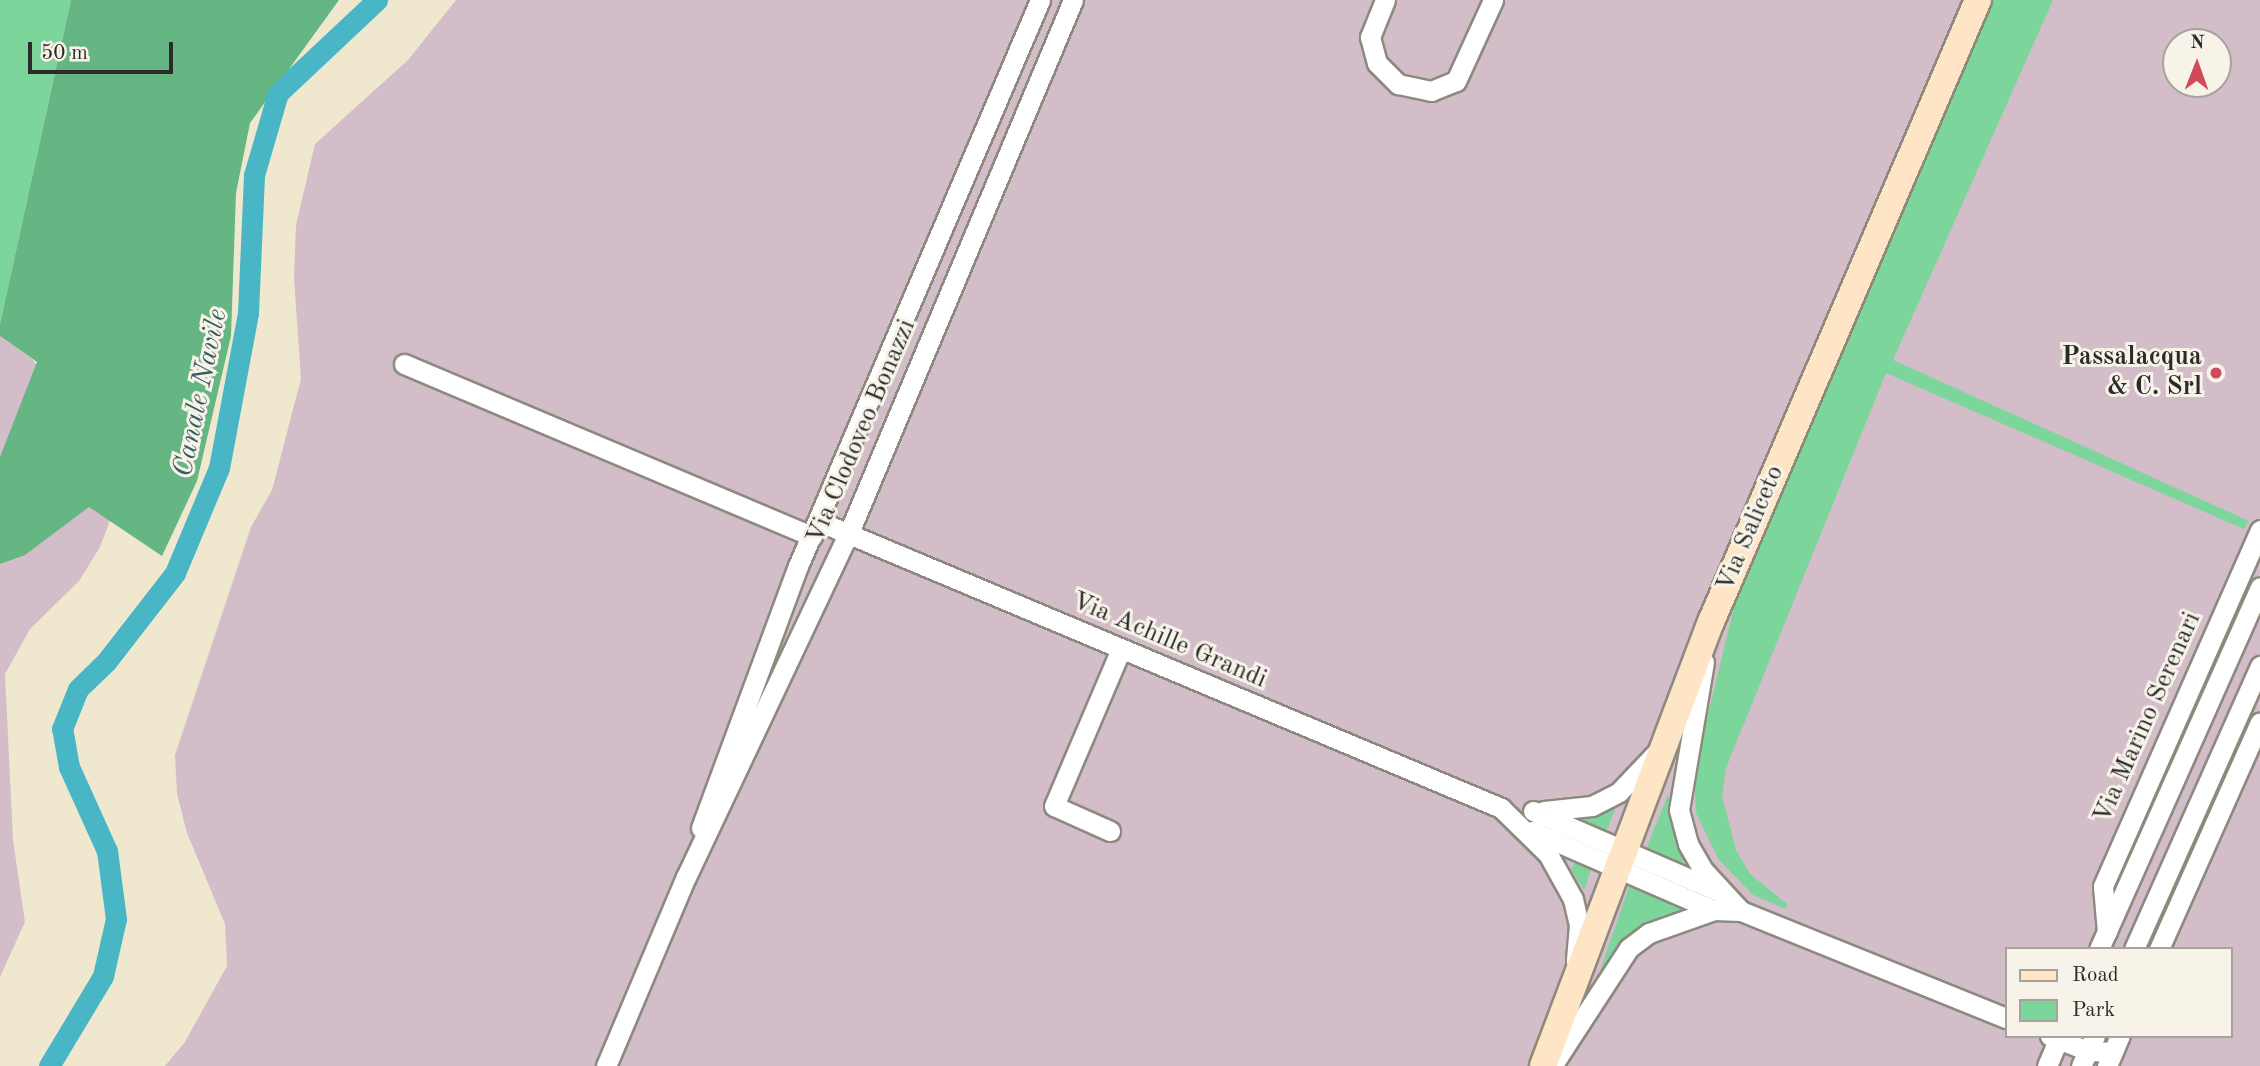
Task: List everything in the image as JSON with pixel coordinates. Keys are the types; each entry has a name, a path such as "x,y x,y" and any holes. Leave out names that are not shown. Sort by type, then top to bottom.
{"main road":[{"name":"Via Saliceto","path":"1544,1066 1711,622 1978,0"}],"street":[{"name":"Via Clodoveo Bonazzi","path":"686,877 710,801 815,529 1040,0"},
{"name":"Via Clodoveo Bonazzi","path":"606,1066 686,877 848,535 1073,0"},
{"path":"1385,0 1370,37 1377,63 1398,84 1431,91 1456,81 1493,0"},
{"name":"Via Clodoveo Bonazzi","path":"404,364 815,529"},
{"name":"Via Achille Grandi","path":"815,529 848,535 1621,858"},
{"name":"Via Marino Serenari","path":"2103,940 2103,886 2260,530"},
{"name":"Via Marino Serenari","path":"2103,940 2260,587"},
{"path":"1711,622 1679,810 1688,844 1716,900"},
{"path":"1110,831 1054,806 1121,649"},
{"path":"2135,947 2260,666"},
{"path":"2160,947 2260,722"},
{"path":"1529,820 1592,806 1619,792 1664,745"},
{"name":"Via Achille Grandi","path":"1529,820 1573,899 1579,925 1574,983"},
{"path":"1621,858 1741,911 2004,1017"},
{"path":"1552,1066 1629,948 1649,933 1716,900"},
{"path":"2047,1066 2056,1038"},
{"path":"2058,1038 2088,1051 2114,1051"}],"shaded area":[{"path":"456,0 2260,0 2260,1066 165,1066 185,1042 227,966 225,924 187,833 177,794 175,755 251,527 272,490 301,379 294,278 296,225 315,144 408,60"},
{"path":"0,336 32,359 68,411 130,468 100,547 79,581 30,629 5,674 13,840 25,922 0,977"}],"green space":[{"path":"0,0 71,0 0,324"},
{"path":"71,0 339,0 250,123 236,193 231,336 197,481 162,556 89,507 25,555 0,564 0,457 37,362 0,336 0,324"},
{"path":"1992,0 2053,0 1893,360 2249,521 2244,529 1886,373 1726,768 1722,796 1736,850 1750,874 1787,904 1786,909 1753,895 1719,860 1696,813 1694,772 1736,599"},
{"path":"1668,795 1687,857 1681,864 1646,849"},
{"path":"1615,809 1606,832 1579,821"},
{"path":"1577,860 1592,867 1584,890 1571,869"},
{"path":"1630,884 1688,908 1641,925 1618,945 1600,971"}],"waterway":[{"name":"Canale Navile","path":"49,1066 103,976 116,919 107,851 69,767 62,729 78,689 106,662 175,573 219,468 248,313 254,175 278,93 377,0"}],"place":[{"name":"Passalacqua & C. Srl","path":"2216,373"}]}
